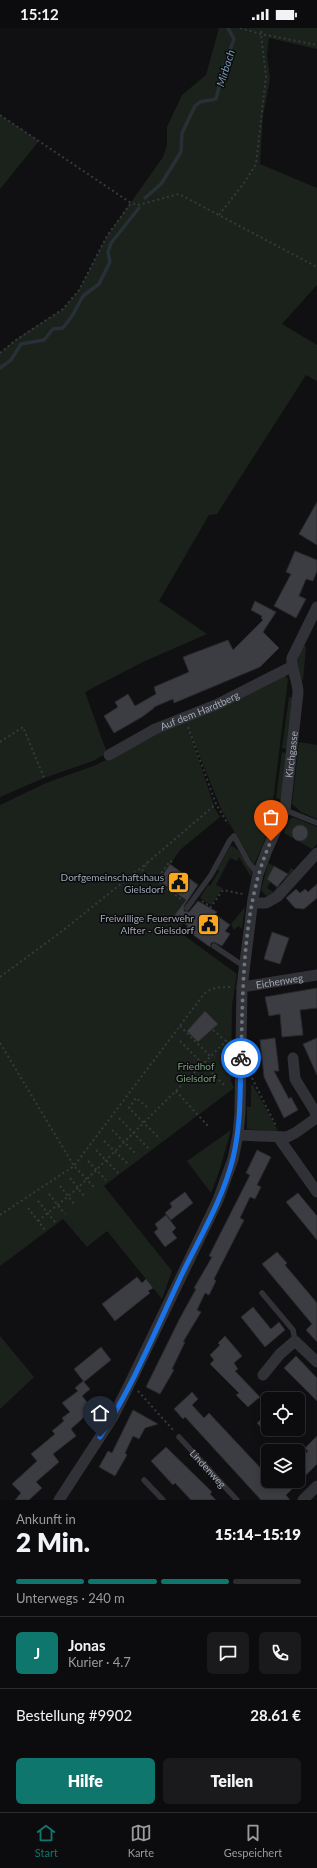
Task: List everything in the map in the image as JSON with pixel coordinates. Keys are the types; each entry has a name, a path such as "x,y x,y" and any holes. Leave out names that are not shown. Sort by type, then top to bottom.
{"street":[{"path":"291,666 292,658 317,608"},
{"name":"Auf dem Hardtberg","path":"109,755 155,729 249,689 291,666"},
{"name":"Kirchgasse","path":"59,1500 113,1417 218,1200 230,1169 238,1135 242,987 253,899 258,874 285,810 298,692 291,666"},
{"path":"253,899 266,903 277,897 317,853"},
{"name":"Eichenweg","path":"242,987 317,975"},
{"path":"238,1135 280,1138 295,1133 315,1119 316,1113 295,1079 293,1058"},
{"path":"280,1138 317,1192"},
{"path":"263,1375 280,1354 295,1341 317,1362"},
{"path":"303,1500 317,1486"}],"lane":[{"path":"285,810 317,823"},
{"path":"188,907 211,875 230,840 234,836 249,863 258,874"},
{"path":"214,946 245,967"},
{"path":"262,1293 293,1330 295,1341"},
{"name":"Lindenweg","path":"179,1437 237,1500"},
{"path":"144,1480 163,1500"}],"path":[{"path":"240,28 261,34 317,45"},
{"path":"219,215 244,183 256,164 266,76 261,34 262,28"},
{"path":"0,115 131,204 138,205 179,194 317,267"},
{"path":"0,353 16,340 63,309 79,290 107,236 131,204"},
{"path":"185,717 216,804 228,824"},
{"path":"0,742 23,727 46,780"},
{"path":"0,977 61,932 147,863 216,804"},
{"path":"172,862 170,861 156,880 188,907"},
{"path":"142,871 147,863"},
{"path":"210,908 223,890 253,899"},
{"path":"0,1215 74,1166 208,991 218,987 242,987"},
{"path":"180,1026 211,1057"},
{"path":"213,1030 226,1040 241,1040"},
{"path":"38,1221 88,1180 145,1124 226,1040"},
{"path":"180,1041 226,1087"},
{"path":"0,1043 74,1166 95,1188"},
{"path":"250,1075 280,1138"},
{"path":"176,1091 208,1126"},
{"path":"147,1107 136,1098 129,1108 160,1139"},
{"path":"119,1118 148,1148"},
{"path":"112,1130 137,1155"},
{"path":"104,1141 128,1164"},
{"path":"96,1150 118,1173"},
{"path":"88,1161 106,1180"},
{"path":"70,1178 85,1197"},
{"path":"60,1186 75,1205"},
{"path":"49,1194 65,1214"},
{"path":"38,1201 55,1222"},
{"path":"28,1208 45,1230"},
{"path":"130,1383 179,1437"}],"green space":[{"path":"219,28 317,28 317,49 269,38 267,55 270,79 263,116 260,164 317,188 317,285 282,324 317,345 317,381 306,375 217,514 209,515 159,601 207,634 143,662 85,692 107,753 93,761 44,778 0,797 0,353 16,339 63,309 79,290 107,236 163,157 167,145 167,127 182,95 206,75"},
{"path":"0,115 39,141 0,189"},
{"path":"303,646 306,646 303,681 298,672 297,664"},
{"name":"Friedhof Gielsdorf","path":"285,675 288,679 270,827 254,865 222,811 189,730 215,809 220,817 180,850 159,881 187,901 184,905 184,923 178,931 237,974 232,1005 231,1081 234,1088 104,1186 172,1271 162,1299 107,1231 87,1247 63,1219 0,1266 0,805 46,783 96,765 158,733 223,707"},
{"path":"289,697 293,697 287,749 282,748"},
{"path":"299,742 317,745 317,819 301,812 292,804"},
{"path":"282,752 287,753 282,800 276,798"},
{"path":"275,803 281,805 274,824 273,821"},
{"path":"293,817 317,827 317,844 312,849 284,833 289,820"},
{"path":"232,846 238,850 252,872 251,877 239,857 237,861 230,858 216,885 223,888 211,905 200,898 208,885 210,886 219,871 217,870"},
{"path":"268,863 274,866 267,879 271,881 267,888 274,892 278,885 281,886 291,868 296,871 277,892 267,897 261,890"},
{"path":"245,907 242,929 238,926 234,930 231,924"},
{"path":"251,1085 253,1085 277,1129 277,1132 247,1129 247,1107 251,1107"},
{"path":"231,1130 219,1172 211,1193 187,1161"},
{"path":"0,1336 34,1377 0,1409"}],"building":[{"path":"317,502 317,545 299,534"},
{"path":"295,551 317,560 317,571 313,581 306,579 299,596 306,599 296,618 274,606 291,574 286,572"},
{"path":"255,601 276,612 263,632 279,648 260,667 174,703 173,699 154,707 142,717 114,733 104,716 118,707 115,702 128,694 135,706 156,694 154,687 189,672 183,657 228,640 233,650 263,620 261,618 262,616 251,610"},
{"path":"300,825 307,830 308,833 303,840 300,841 293,836 292,833 297,826"},
{"path":"170,864 198,885 184,906 184,911 189,912 198,901 217,912 215,914 230,925 225,931 230,934 222,946 214,942 211,943 210,947 185,929 188,926 174,916 186,900 159,881"},
{"path":"274,866 288,874 277,887 267,879"},
{"path":"317,884 317,898 304,909 295,908 286,898 296,889 300,893 305,889 308,892"},
{"path":"272,932 289,938 280,964 264,959"},
{"path":"317,988 317,1008 300,1010 303,1035 282,1037 280,1014 269,1016 265,997"},
{"path":"205,1011 218,1024 198,1042 187,1031"},
{"path":"275,1038 279,1071 274,1071 289,1099 291,1097 298,1110 284,1118 264,1077 260,1040"},
{"path":"317,1038 317,1075 303,1044"},
{"path":"257,1150 271,1157 257,1185 261,1187 255,1199 250,1197 240,1218 244,1220 214,1279 216,1281 209,1295 205,1293 197,1310 201,1312 183,1342 185,1342 172,1369 174,1370 160,1394 146,1387 196,1289 194,1288 212,1257 209,1256 250,1175 246,1173"},
{"path":"185,1192 193,1203 171,1220 165,1213 172,1207 170,1203"},
{"path":"298,1193 317,1216 317,1240 286,1202"},
{"path":"166,1215 176,1228 172,1232 177,1238 165,1247 154,1232 158,1229 155,1224"},
{"path":"277,1252 287,1263 285,1265 317,1303 317,1342 306,1330 312,1324 262,1264"},
{"path":"137,1277 142,1283 146,1279 153,1288 148,1291 150,1293 115,1321 102,1304"},
{"path":"253,1307 271,1329 279,1322 285,1330 265,1347 241,1317"},
{"path":"225,1336 242,1356 234,1363 238,1369 235,1371 260,1397 248,1407 236,1395 239,1393 210,1364 214,1360 210,1355 220,1345 218,1343"},
{"path":"101,1347 111,1360 84,1382 74,1369"},
{"path":"296,1356 317,1378 317,1401 284,1368"},
{"path":"83,1381 90,1389 82,1396 93,1409 71,1429 76,1436 53,1454 59,1462 36,1482 42,1488 29,1500 15,1500 21,1493 12,1484 37,1461 31,1454 55,1434 52,1431 64,1421 62,1418 70,1412 62,1403 78,1391 75,1388"},
{"path":"192,1392 198,1399 192,1405 204,1418 209,1413 261,1469 261,1488 293,1488 286,1495 290,1500 261,1500 185,1417 183,1419 174,1409"},
{"path":"133,1410 158,1424 145,1428 139,1439 133,1436 125,1453 127,1455 115,1476 99,1467 108,1451 112,1453"},
{"path":"261,1419 261,1428 257,1423"},
{"path":"317,1436 317,1464 305,1476 305,1454 308,1451 305,1448"},
{"path":"166,1447 212,1492 210,1494 216,1500 191,1500 175,1483 173,1485 151,1461"}],"waterway":[{"name":"Mirbach","path":"145,198 161,184 181,152 182,133 195,106 200,102 216,99 225,64 234,39 228,28"},
{"name":"Mirbach","path":"0,368 11,360 21,344 44,340 53,329 63,328 72,316 83,296 99,284 110,262 108,252 111,243 139,208"}],"way so far":[{"path":"241,1058 242,987 253,899 258,874 271,841"}],"place":[{"name":"Dorfgemeinschaftshaus Gielsdorf","path":"179,883"},
{"name":"Freiwillige Feuerwehr Alfter - Gielsdorf","path":"209,924"}],"route":[{"path":"100,1437 113,1417 130,1383 210,1219 225,1183 233,1159 238,1135 241,1058"}]}
